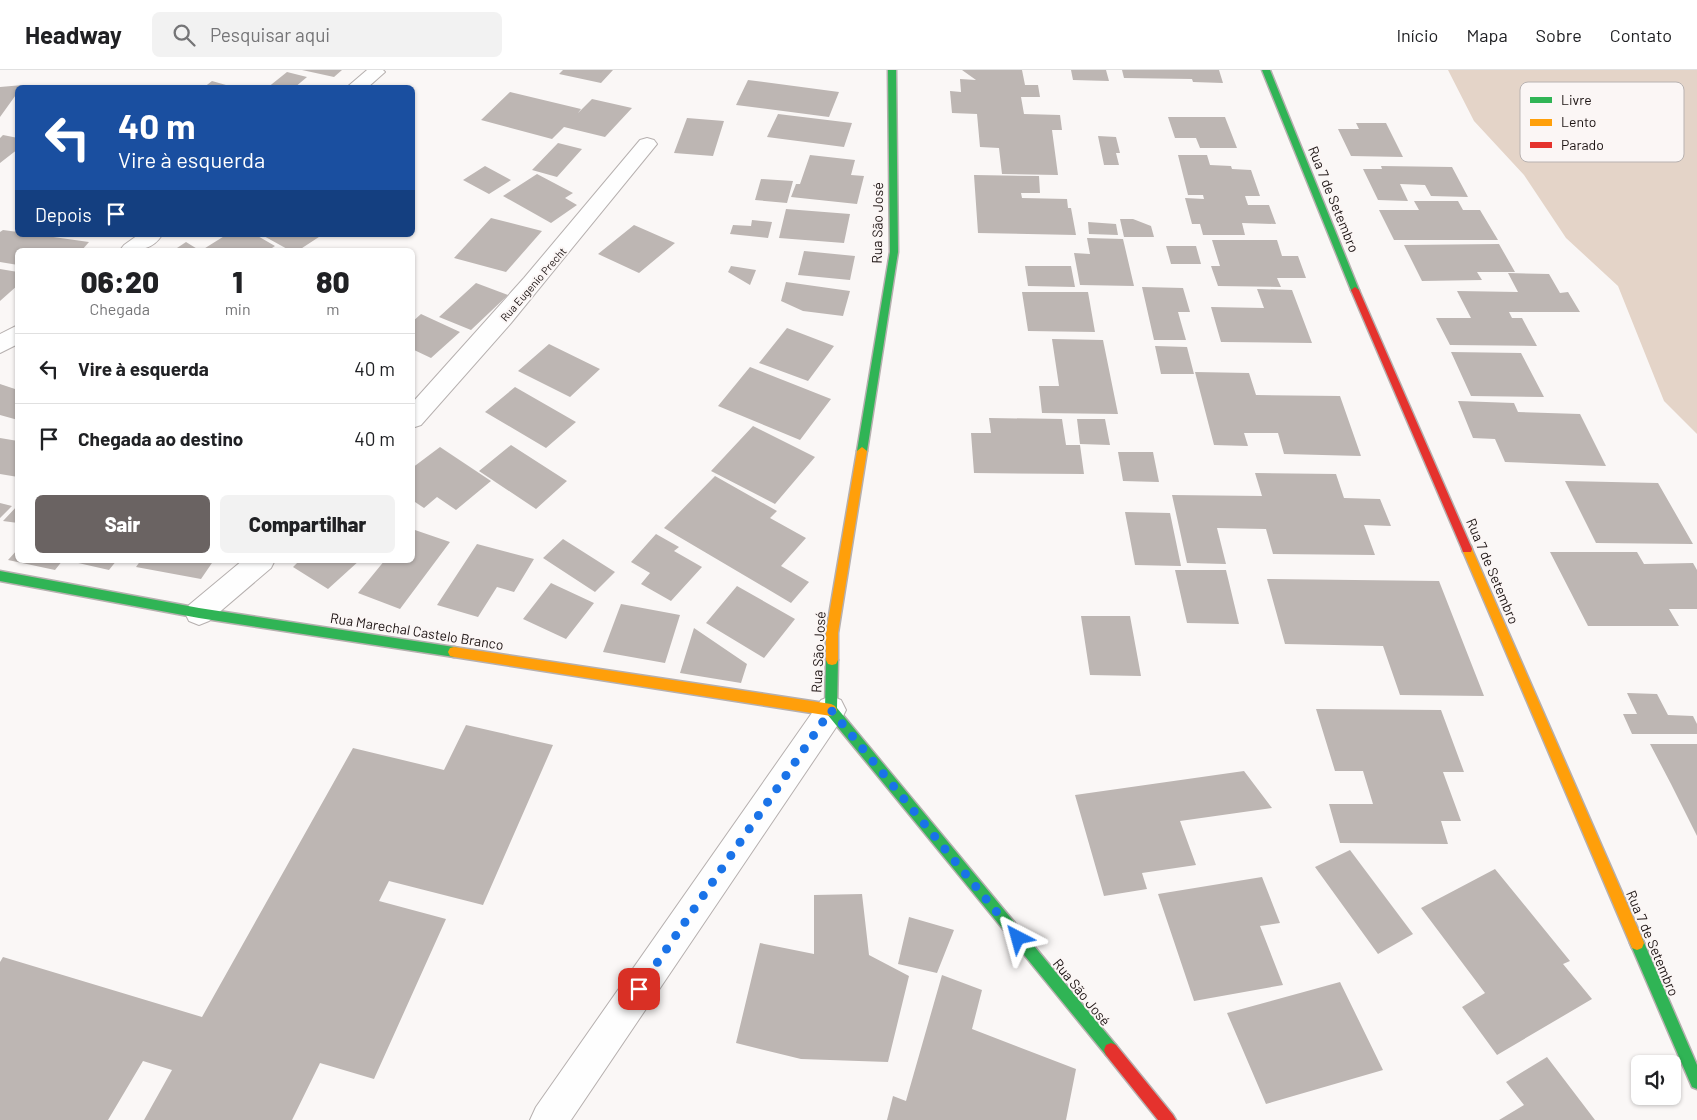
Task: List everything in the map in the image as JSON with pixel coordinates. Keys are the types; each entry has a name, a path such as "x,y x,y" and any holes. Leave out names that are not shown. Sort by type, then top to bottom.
{"street":[{"name":"Rua São José","path":"892,70 894,252 832,633 831,710 1168,1120"},
{"name":"Rua 7 de Setembro","path":"1266,70 1351,280 1697,1082"},
{"path":"359,85 376,72"},
{"name":"Rua Eugenio Precht","path":"415,416 470,356 574,235 647,144"},
{"path":"134,248 149,237"},
{"path":"0,345 15,334"},
{"path":"199,613 258,563"},
{"name":"Rua Marechal Castelo Branco","path":"0,576 199,613 831,710"},
{"path":"549,1120 831,710"}],"shaded area":[{"path":"1448,70 1697,70 1697,434 1664,401 1618,286 1566,238 1524,175 1474,121"}],"building":[{"path":"302,70 342,70 334,77"},
{"path":"563,70 613,70 601,83 559,74"},
{"path":"962,70 1022,70 1025,85 1038,85 1040,97 1021,97 1024,114 1060,115 1062,130 1052,130 1058,175 1002,174 999,148 980,147 977,114 952,113 950,91 961,92 960,79 976,80"},
{"path":"1071,70 1106,70 1109,81 1073,80"},
{"path":"1122,70 1219,70 1223,83 1193,82 1192,79 1124,78"},
{"path":"287,72 307,77 298,85 271,85"},
{"path":"748,80 839,92 829,117 736,105"},
{"path":"212,81 226,85 207,85"},
{"path":"15,86 15,96 0,117 0,87"},
{"path":"510,92 581,109 578,113 592,99 632,108 605,137 564,127 552,139 481,120"},
{"path":"778,114 852,123 844,147 767,137"},
{"path":"1168,117 1225,117 1237,148 1200,148 1196,138 1175,138"},
{"path":"687,118 724,121 713,156 674,153"},
{"path":"1356,123 1386,123 1403,157 1351,156 1338,129 1359,129"},
{"path":"3,135 15,137 15,151 0,163 0,138"},
{"path":"1098,136 1116,137 1120,153 1116,153 1119,165 1104,165"},
{"path":"558,143 582,149 557,177 532,170"},
{"path":"810,155 855,160 851,175 864,176 857,204 791,197 796,184 800,184"},
{"path":"1178,155 1207,155 1210,165 1231,166 1232,169 1251,170 1260,196 1245,196 1248,205 1269,205 1276,224 1242,223 1245,235 1203,235 1200,224 1192,224 1185,198 1204,199 1203,195 1188,195"},
{"path":"485,166 511,180 489,194 463,180"},
{"path":"1381,166 1452,167 1468,197 1431,196 1425,185 1400,184 1408,201 1378,200 1363,169 1382,169"},
{"path":"537,174 573,193 565,198 577,205 551,223 503,196"},
{"path":"974,175 1039,176 1040,193 1021,193 1022,198 1067,199 1068,208 1071,208 1076,235 978,233"},
{"path":"761,179 793,181 787,203 755,200"},
{"path":"1414,201 1458,201 1463,210 1480,210 1498,240 1394,240 1379,210 1419,210"},
{"path":"786,209 850,214 844,243 779,238"},
{"path":"491,218 542,231 506,272 454,258"},
{"path":"1120,219 1133,219 1151,226 1154,237 1124,237"},
{"path":"752,220 772,222 768,238 730,234 733,225 751,226"},
{"path":"1088,222 1116,224 1118,235 1089,234"},
{"path":"634,225 675,243 639,273 598,254"},
{"path":"3,230 15,232 15,237 53,237 89,242 84,248 15,248 15,264 0,262 0,232"},
{"path":"223,237 259,237 275,246 272,248 205,248"},
{"path":"266,237 319,237 302,248 285,248"},
{"path":"1087,238 1123,239 1134,286 1080,285 1074,253 1090,254"},
{"path":"1212,240 1277,240 1282,256 1298,256 1306,278 1277,278 1281,287 1218,286 1211,266 1220,266"},
{"path":"186,242 196,248 177,248"},
{"path":"1499,244 1515,272 1477,272 1482,280 1422,281 1404,245"},
{"path":"1166,246 1196,246 1201,264 1171,264"},
{"path":"804,251 855,256 850,280 798,275"},
{"path":"731,266 756,270 750,285 728,272"},
{"path":"1025,266 1071,266 1075,287 1028,286"},
{"path":"0,269 15,272 15,288 0,301"},
{"path":"1508,273 1549,274 1560,293 1568,292 1580,312 1509,312 1512,318 1522,318 1537,346 1450,345 1436,318 1471,318 1457,291 1518,292"},
{"path":"786,282 850,291 843,316 803,311 781,301"},
{"path":"476,283 508,295 471,330 439,317"},
{"path":"1142,287 1183,288 1190,312 1178,312 1186,340 1154,340"},
{"path":"1257,289 1292,290 1312,343 1221,342 1211,307 1264,308"},
{"path":"1022,292 1088,292 1095,332 1028,331"},
{"path":"421,314 460,332 431,358 415,350 415,319"},
{"path":"787,328 834,346 808,381 759,363"},
{"path":"1052,339 1103,340 1118,414 1042,413 1039,386 1059,386"},
{"path":"549,344 600,369 570,397 518,371"},
{"path":"1155,346 1187,347 1194,374 1161,374"},
{"path":"1451,352 1521,353 1544,397 1471,396"},
{"path":"750,367 831,399 800,440 718,406"},
{"path":"1195,372 1249,373 1256,395 1340,396 1361,456 1284,454 1278,433 1244,433 1248,446 1214,445"},
{"path":"0,384 15,389 15,419 0,415"},
{"path":"515,387 576,422 546,448 485,412"},
{"path":"1458,401 1514,403 1518,412 1580,414 1606,466 1505,462 1495,439 1473,438"},
{"path":"989,418 1062,419 1066,445 1080,445 1084,474 974,473 971,433 991,433"},
{"path":"1077,419 1105,419 1110,445 1080,444"},
{"path":"753,426 815,457 775,504 711,471"},
{"path":"0,438 15,440 15,476 0,474"},
{"path":"511,445 567,481 536,509 479,471"},
{"path":"440,447 491,481 456,510 437,497 424,508 415,502 415,466"},
{"path":"1118,452 1153,452 1159,482 1123,481"},
{"path":"1255,473 1336,474 1344,498 1380,499 1391,526 1364,525 1375,555 1273,554 1266,529 1217,528 1226,564 1187,563 1172,495 1262,496"},
{"path":"715,476 777,511 770,518 806,538 781,566 809,582 791,603 664,528"},
{"path":"1565,481 1658,483 1693,544 1596,543"},
{"path":"0,503 12,506 0,518"},
{"path":"15,508 15,523 3,521"},
{"path":"1125,512 1170,513 1181,566 1135,565"},
{"path":"415,530 450,542 400,609 358,593 383,563 415,563"},
{"path":"656,534 679,547 674,551 702,567 671,601 641,584 650,573 631,562"},
{"path":"563,539 615,572 595,592 543,558"},
{"path":"477,544 534,559 514,592 497,587 478,617 437,605"},
{"path":"15,552 15,561 8,560"},
{"path":"1550,552 1637,552 1644,564 1693,563 1697,570 1697,609 1669,609 1679,626 1588,626"},
{"path":"22,563 61,563 55,570"},
{"path":"78,563 115,563 109,570"},
{"path":"139,563 212,563 201,579 136,567"},
{"path":"297,563 357,563 328,589 293,567"},
{"path":"1175,570 1226,570 1239,624 1187,623"},
{"path":"1267,579 1439,581 1484,696 1400,695 1383,646 1285,644"},
{"path":"551,583 594,603 566,639 523,619"},
{"path":"737,586 795,619 764,658 706,623"},
{"path":"621,604 680,615 665,663 603,652"},
{"path":"1081,616 1130,616 1141,676 1090,675"},
{"path":"694,628 747,664 741,683 680,673"},
{"path":"1627,693 1657,694 1668,715 1693,716 1697,724 1697,734 1632,734 1623,714 1637,714"},
{"path":"1316,709 1441,710 1464,772 1443,772 1461,821 1441,821 1448,844 1340,843 1329,804 1373,804 1363,771 1335,771"},
{"path":"466,725 553,745 483,905 389,881 379,901 446,919 374,1079 320,1063 292,1120 144,1120 172,1070 143,1061 108,1120 0,1120 0,962 3,957 202,1017 353,748 444,770"},
{"path":"1650,744 1697,744 1697,836 1671,784"},
{"path":"1244,771 1272,808 1180,821 1196,865 1142,873 1147,889 1104,896 1075,795"},
{"path":"1350,850 1413,934 1378,954 1315,867"},
{"path":"1495,869 1570,961 1563,964 1592,999 1497,1055 1462,1007 1485,993 1421,908"},
{"path":"1262,877 1280,923 1260,926 1283,985 1194,1001 1158,894"},
{"path":"862,894 869,955 909,976 888,1062 801,1059 736,1043 760,943 814,954 814,895"},
{"path":"909,917 954,930 937,973 898,964"},
{"path":"942,975 982,990 972,1029 1076,1069 1066,1120 887,1120 893,1096 906,1101"},
{"path":"1340,982 1383,1070 1266,1104 1227,1013"},
{"path":"1547,1057 1595,1120 1499,1120 1524,1105 1506,1082"}],"traffic: fast":[{"path":"862,451 894,252 892,70"},
{"path":"1266,70 1355,290"},
{"path":"0,576 199,613 454,652"},
{"path":"832,660 831,710 1111,1050"},
{"path":"1637,943 1697,1082"}],"traffic: slow":[{"path":"832,660 832,633 862,451"},
{"path":"1467,549 1637,943"},
{"path":"454,652 831,710"}],"traffic: jam":[{"path":"1355,290 1467,549"},
{"path":"1111,1050 1168,1120"}],"route":[{"path":"639,989 831,710 1018,938"}]}
